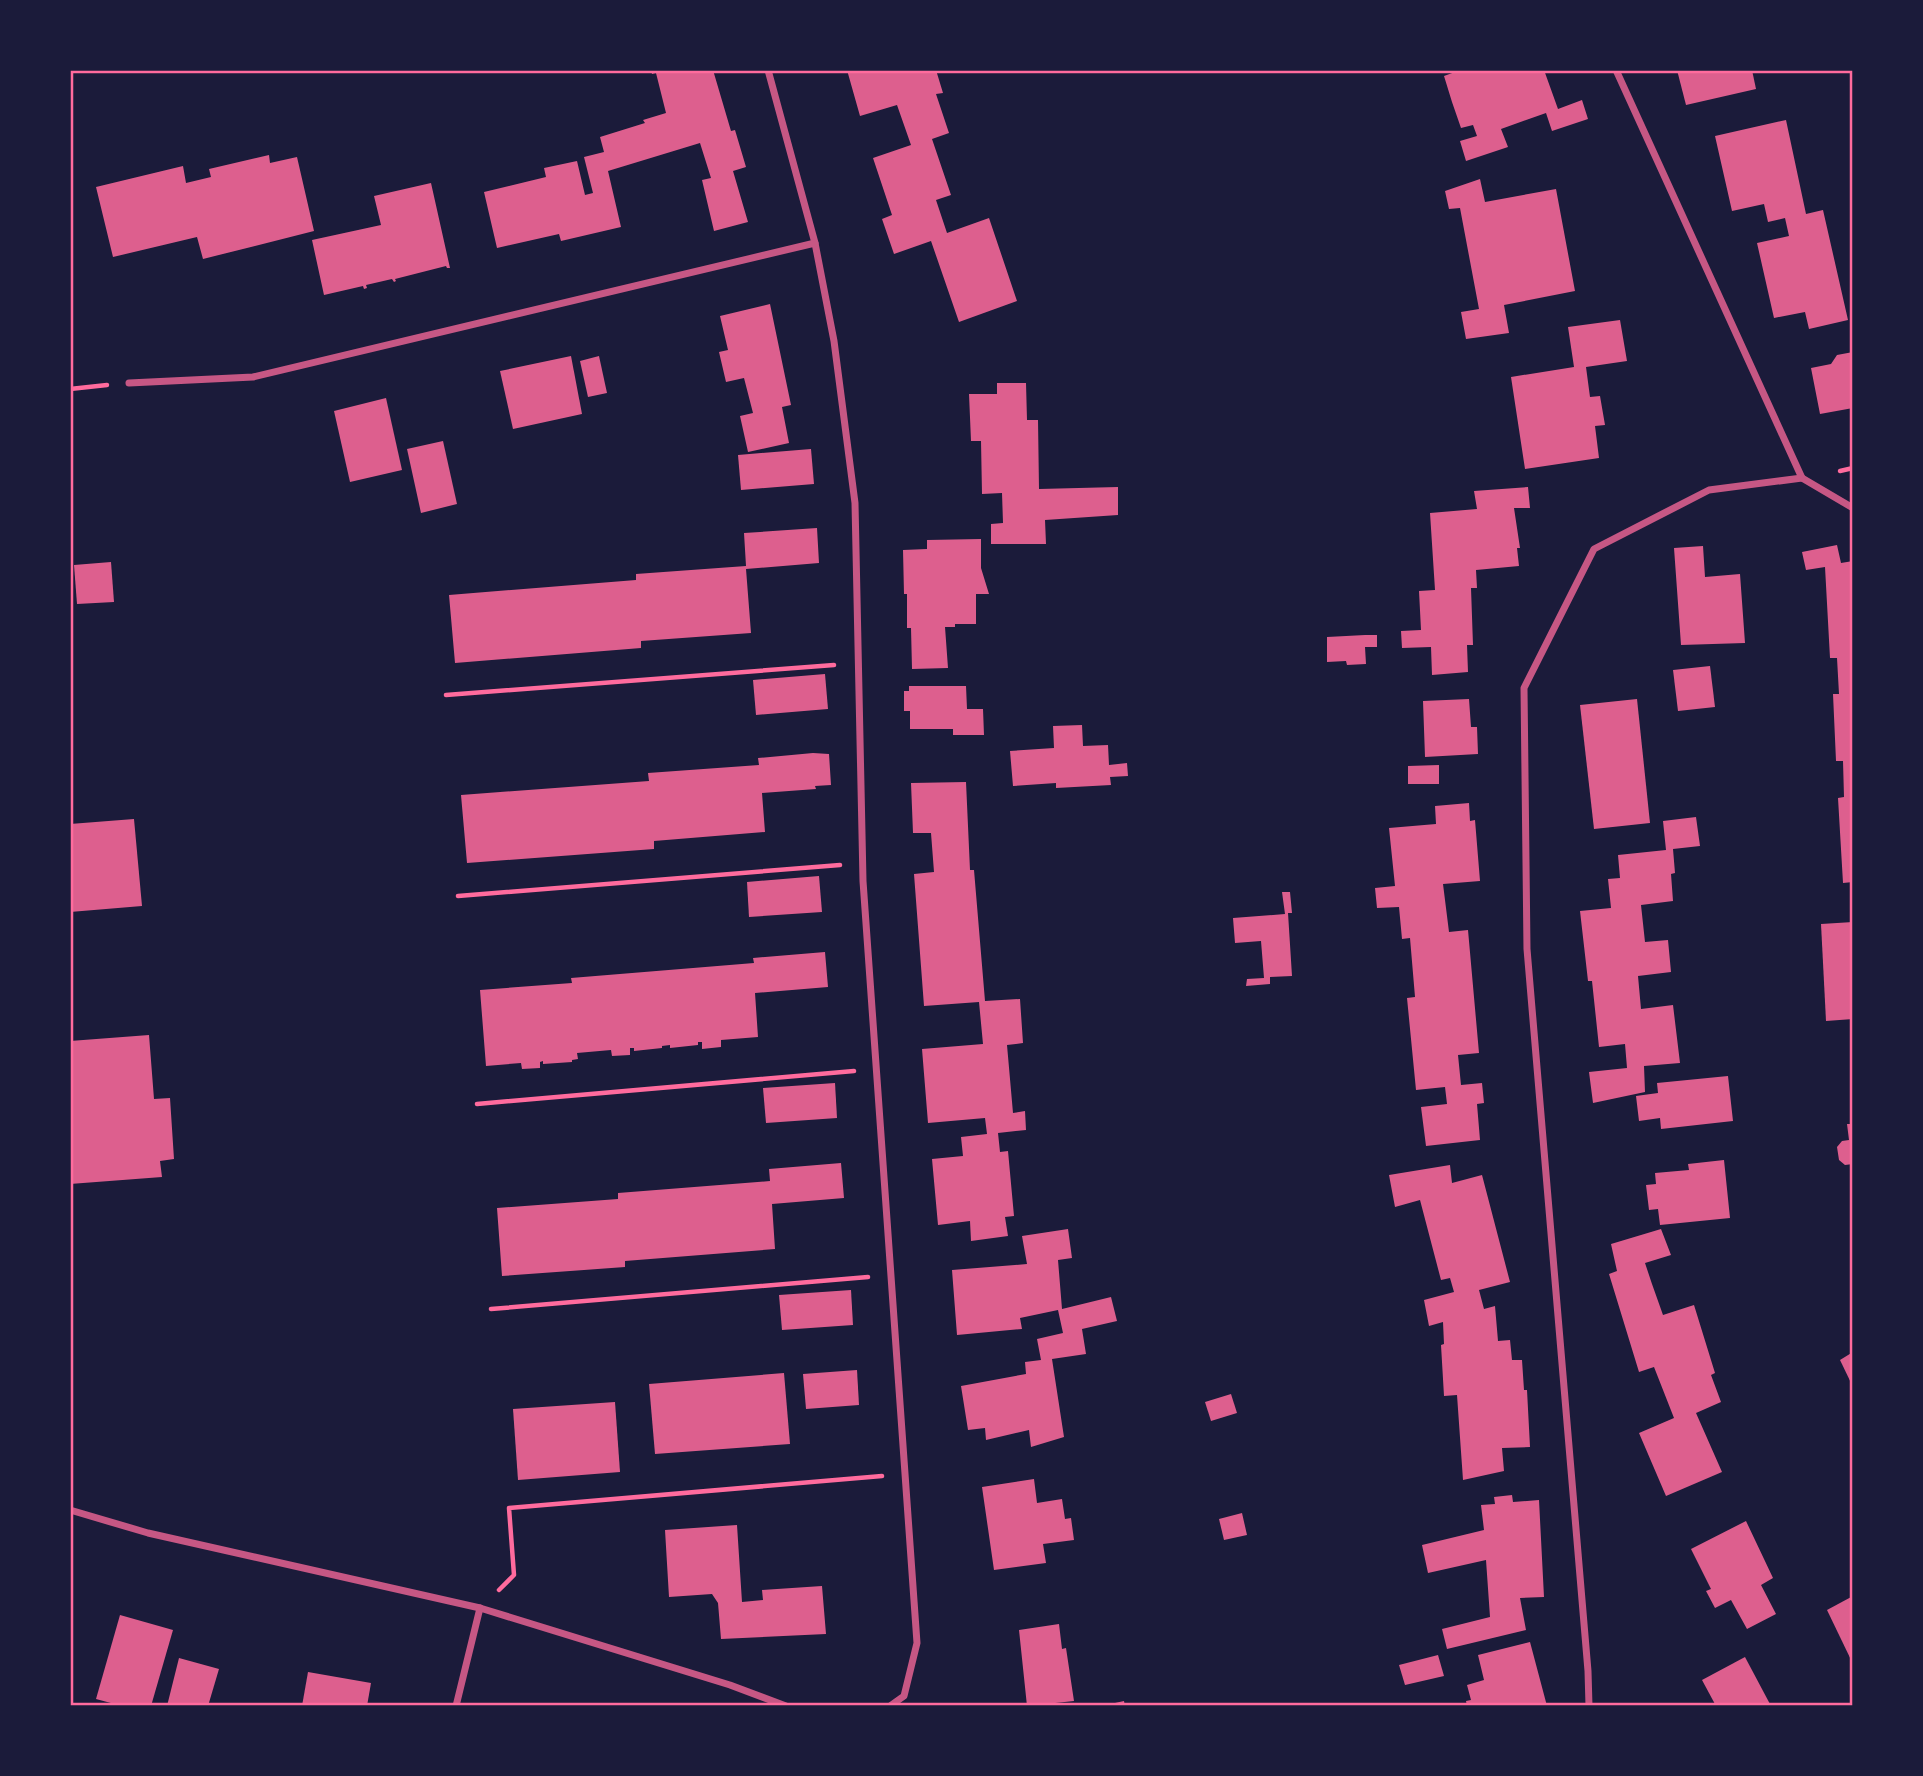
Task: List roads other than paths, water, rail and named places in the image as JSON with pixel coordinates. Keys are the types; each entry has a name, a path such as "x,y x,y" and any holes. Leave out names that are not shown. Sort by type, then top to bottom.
{"street":[{"path":"768,70 815,243 834,341 855,503 862,863 917,1643 904,1696 890,1706"},
{"path":"1616,70 1802,478 1853,508"},
{"path":"129,383 253,377 815,243"},
{"path":"1589,1706 1527,949 1524,688 1594,549 1709,490 1802,478"},
{"path":"70,1510 148,1533 480,1608 730,1685 786,1706"},
{"path":"456,1706 480,1608"}]}
